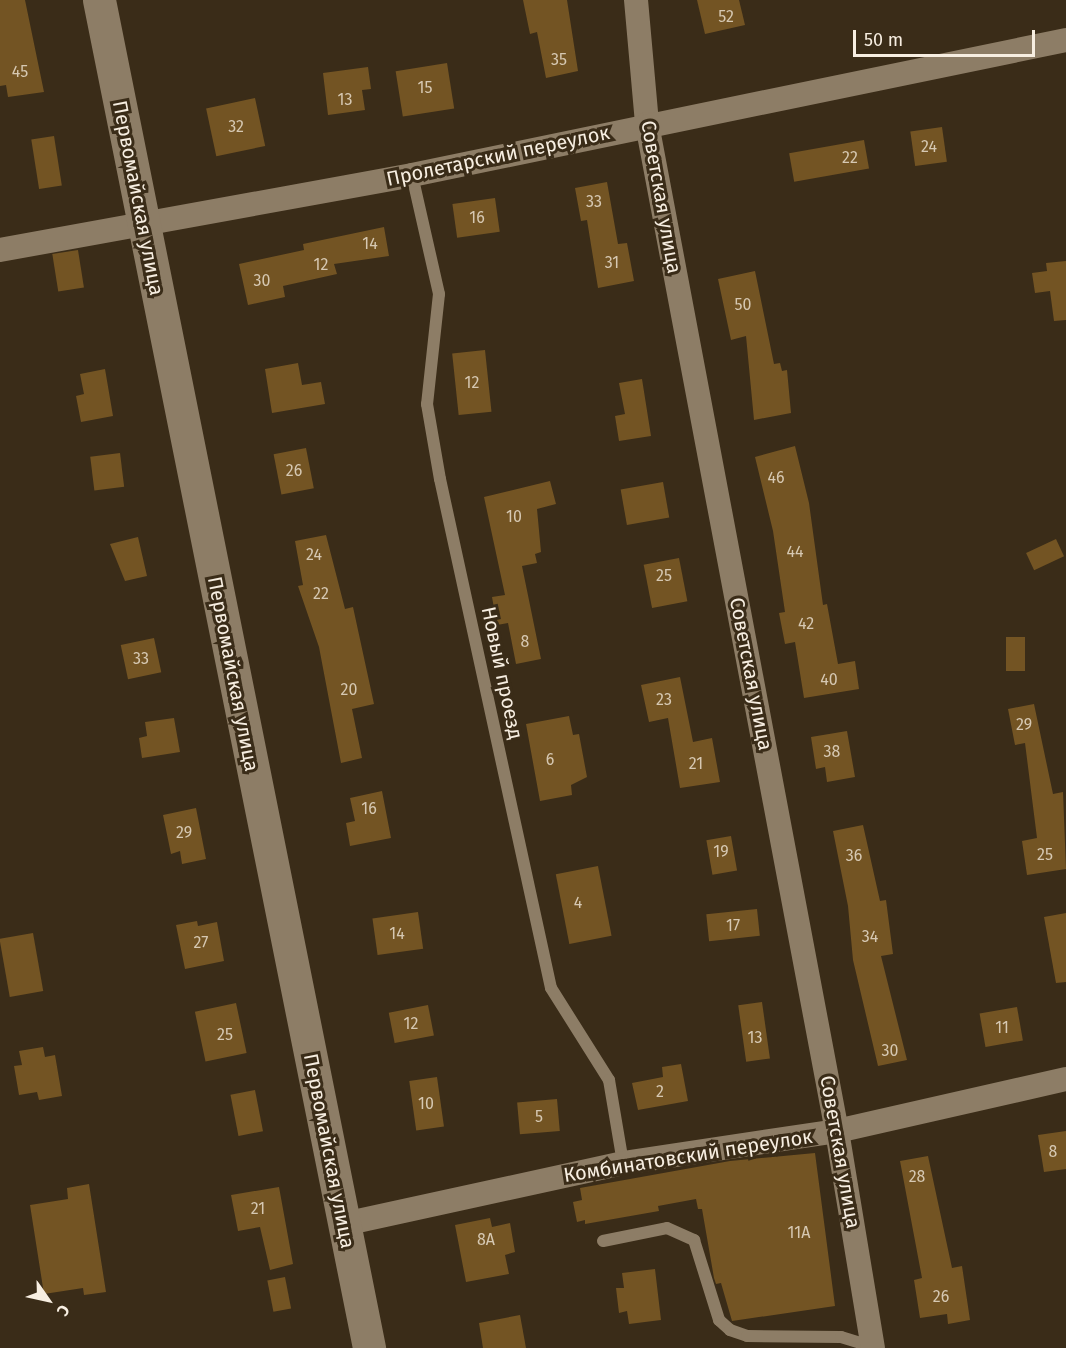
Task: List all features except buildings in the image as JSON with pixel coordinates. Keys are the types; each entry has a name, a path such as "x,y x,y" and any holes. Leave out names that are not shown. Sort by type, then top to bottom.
{"main road":[{"name":"Первомайская улица","path":"99,0 369,1348"}],"street":[{"name":"Советская улица","path":"636,0 647,124 837,1131 873,1348"},
{"name":"Пролетарский переулок","path":"0,250 412,175 647,124 1066,40"},
{"name":"Комбинатовский переулок","path":"344,1224 622,1163 837,1131 1066,1079"}],"lane":[{"name":"Новый проезд","path":"412,175 439,294 427,404 440,479 551,988 609,1080 622,1163"},
{"path":"603,1241 667,1228 694,1240 718,1320 730,1330 747,1336 841,1337 873,1348"}]}
